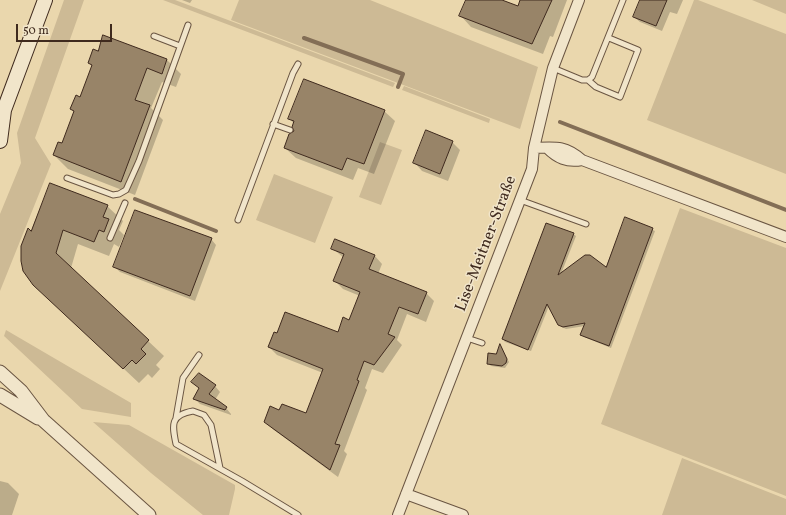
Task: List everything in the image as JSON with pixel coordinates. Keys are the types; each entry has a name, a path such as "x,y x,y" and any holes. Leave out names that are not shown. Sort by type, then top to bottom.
{"main road":[{"path":"0,141 2,112 45,0"}],"street":[{"name":"Lise-Meitner-Straße","path":"398,515 532,169 534,148 553,68 579,0"},
{"path":"534,148 547,148 555,156 571,162 582,160 786,237"},
{"path":"0,372 21,391 43,420"},
{"path":"0,394 43,420 146,511 153,515"},
{"path":"406,494 463,515"}],"lane":[{"path":"588,80 592,77 609,38 623,0"},
{"path":"67,178 113,195 119,194 126,190 144,148 188,25"},
{"path":"154,36 180,46"},
{"path":"553,68 582,80 588,80 596,87 620,97 638,50 609,38"},
{"path":"238,220 273,124 298,64"},
{"path":"273,124 290,130"},
{"path":"520,200 586,224"},
{"path":"110,238 125,203"},
{"path":"467,338 482,343"},
{"path":"199,355 183,378 173,428 176,444 220,468 298,515"},
{"path":"176,418 193,411 207,418 211,424 220,468"}],"shaded area":[{"path":"64,0 84,0 35,138 51,164 0,291 0,214 21,163 17,133"},
{"path":"163,0 175,0 395,83 393,87"},
{"path":"239,0 370,0 538,67 520,129 231,20"},
{"path":"694,0 698,0 786,34 786,174 647,120"},
{"path":"752,0 786,0 786,14"},
{"path":"404,86 490,119 489,123 402,90"},
{"path":"380,142 402,150 381,205 359,197"},
{"path":"274,174 333,197 315,243 256,220"},
{"path":"680,208 786,248 786,496 601,424"},
{"path":"6,330 131,403 131,417 82,409 4,336"},
{"path":"93,422 129,425 235,485 229,515 203,515 151,473"},
{"path":"682,458 786,499 786,515 662,515"}],"building":[{"path":"466,0 502,0 518,6 520,0 552,0 532,44 459,16"},
{"path":"640,0 667,0 656,26 633,17"},
{"path":"103,35 167,59 162,74 147,68 135,100 150,105 121,182 53,155 58,142 62,143 74,111 70,109 76,95 80,97 92,65 88,63 93,49 98,51"},
{"path":"304,79 385,110 364,164 347,158 342,170 284,148 289,134 294,131 292,127 294,121 288,119"},
{"path":"426,130 453,141 440,174 413,163"},
{"path":"50,183 108,205 103,217 109,219 104,232 99,230 94,242 63,230 56,253 149,340 141,349 146,354 136,364 132,360 123,369 33,285 23,271 21,246 28,228 31,231"},
{"path":"135,210 212,238 190,296 113,267"},
{"path":"625,217 653,228 609,346 580,335 585,323 563,327 558,325 547,304 528,350 502,339 546,223 574,233 558,275 585,255 590,255 606,267"},
{"path":"335,239 375,255 369,269 427,292 418,314 399,307 388,334 395,337 374,365 364,361 357,380 359,381 335,444 340,445 330,470 264,422 270,406 279,410 282,404 306,413 323,369 268,347 274,332 277,333 285,312 338,332 343,317 349,320 360,292 333,281 344,254 331,249"},
{"path":"500,344 507,359 506,363 502,366 487,364 488,353 496,354"},
{"path":"199,373 216,385 209,394 227,407 225,410 193,399 199,388 191,382"}],"waterway":[{"path":"304,38 403,74 398,87"},
{"path":"560,122 786,210"},
{"path":"135,199 216,231"}]}
